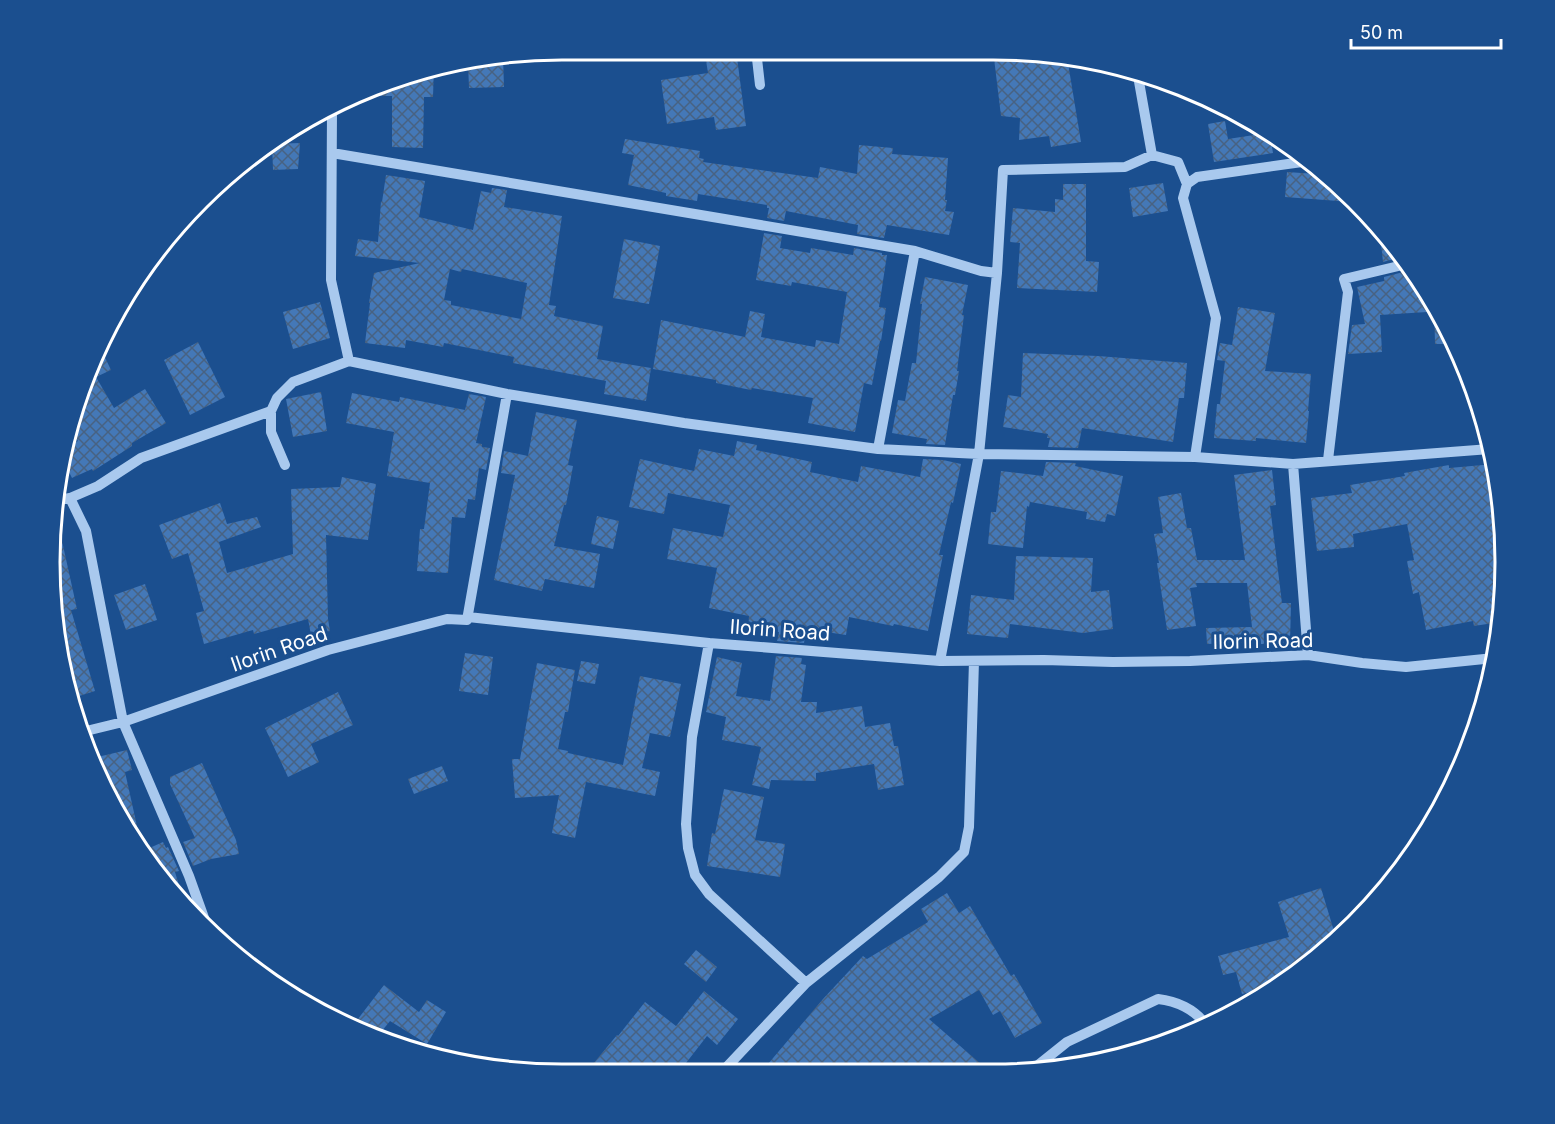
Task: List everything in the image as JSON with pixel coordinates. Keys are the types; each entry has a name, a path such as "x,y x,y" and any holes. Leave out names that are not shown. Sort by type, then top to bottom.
{"street":[{"path":"757,60 760,85"},
{"path":"1139,82 1152,155"},
{"path":"332,116 331,280 349,361"},
{"path":"332,153 915,251 981,271 997,273"},
{"path":"940,661 979,454 997,273 1003,170 1125,167 1152,155 1178,162 1187,184 1183,198 1216,318 1195,457"},
{"path":"1187,184 1197,177 1297,163"},
{"path":"878,449 915,251"},
{"path":"1329,460 1348,292 1344,279 1398,266"},
{"path":"285,465 271,432 271,411 278,398 292,382 349,361 507,394 695,424 878,449 979,454 1195,457 1293,464 1482,450"},
{"path":"467,620 507,394"},
{"path":"64,499 98,486 141,458 271,411"},
{"path":"1293,464 1308,656"},
{"path":"70,498 86,531 123,722 189,876 201,910"},
{"name":"Ilorin Road","path":"90,730 123,722 328,650 447,620 467,620 468,617 709,643 940,661 1190,662 1308,656 1406,667 1485,659"},
{"path":"709,643 692,736 686,824 688,848 695,874 709,894 806,983"},
{"path":"730,1064 806,983 939,877 964,852 969,827 974,661"},
{"path":"1043,1061 1067,1042 1158,999 1170,1000 1183,1005 1200,1019"}],"building":[{"path":"706,60 737,60 746,126 716,130 714,117 667,124 661,80 708,73"},
{"path":"994,60 1068,66 1081,142 1051,147 1049,136 1019,140 1020,118 1001,116"},
{"path":"503,63 504,87 469,88 468,69"},
{"path":"434,77 433,97 424,97 423,148 392,147 392,96 376,96"},
{"path":"1225,121 1228,139 1256,135 1272,145 1273,153 1214,162 1208,124"},
{"path":"625,139 700,151 699,158 704,159 703,162 818,178 820,167 857,174 859,145 893,148 892,154 948,158 945,211 954,212 949,235 887,225 884,238 857,234 858,225 786,211 784,221 767,218 769,208 767,205 698,194 697,201 666,196 666,193 628,185 634,155 622,153"},
{"path":"300,143 298,169 273,170 272,153 285,144"},
{"path":"1287,172 1310,174 1342,201 1285,197"},
{"path":"386,175 425,181 419,217 473,230 481,191 491,193 492,188 507,190 504,207 562,216 549,305 556,306 554,316 603,326 597,359 651,368 646,401 604,394 606,381 513,363 514,357 444,343 443,347 406,340 405,348 365,343 374,273 420,263 355,256 358,239 378,242","holes":["450,269 461,272 462,269 527,283 521,319 451,305 451,301 444,300"]},
{"path":"1163,183 1168,211 1133,217 1129,188"},
{"path":"1063,184 1086,184 1086,261 1099,262 1097,292 1017,288 1020,243 1010,242 1013,208 1055,212 1055,199 1063,200"},
{"path":"764,233 782,236 780,248 810,253 811,248 853,255 854,248 887,255 879,307 886,308 881,341 872,385 864,383 855,432 808,423 813,398 752,388 751,390 716,383 716,380 653,369 661,320 745,337 750,311 765,314 761,337 815,347 816,340 839,344 847,292 792,282 791,286 756,280"},
{"path":"624,239 660,246 649,304 613,298"},
{"path":"1381,244 1393,259 1383,262"},
{"path":"1402,272 1427,312 1380,315 1382,352 1348,354 1352,325 1365,324 1357,287 1384,281 1384,277"},
{"path":"925,277 968,285 962,315 964,315 957,371 959,371 945,445 926,444 927,439 892,433 898,400 905,401 912,363 916,363 922,304 920,304"},
{"path":"320,302 330,338 293,349 283,312"},
{"path":"1238,307 1275,313 1265,371 1311,374 1306,443 1256,438 1256,441 1214,438 1217,404 1220,404 1225,361 1217,360 1220,343 1232,345"},
{"path":"1435,324 1445,344 1435,344"},
{"path":"198,342 225,397 190,415 164,360"},
{"path":"1023,353 1187,363 1184,398 1179,398 1173,442 1082,428 1078,448 1048,447 1050,438 1047,438 1048,434 1003,427 1008,395 1021,397"},
{"path":"104,356 111,370 96,377 114,408 145,389 166,423 132,443 132,446 93,471 92,469 72,478 69,471 75,443 78,441 77,432 98,370"},
{"path":"321,392 327,431 293,437 286,399"},
{"path":"352,393 399,402 400,397 465,410 469,394 486,397 476,443 490,448 486,470 479,468 475,500 468,499 465,518 452,517 448,573 417,571 420,529 424,529 430,483 387,476 394,432 346,423"},
{"path":"536,412 577,420 568,465 573,466 566,505 564,505 554,546 600,554 594,588 545,579 542,591 494,580 515,475 501,473 504,451 528,456"},
{"path":"737,441 757,445 756,450 812,462 810,472 858,482 861,466 920,477 923,459 961,464 939,555 943,555 928,631 849,617 846,635 806,629 804,643 777,641 779,632 748,628 749,616 709,608 717,568 667,559 673,528 723,537 730,505 668,493 664,514 629,507 640,459 694,471 699,449 734,456"},
{"path":"1046,462 1076,463 1075,466 1123,476 1115,516 1107,514 1105,522 1086,519 1087,512 1030,502 1029,507 1027,506 1023,548 988,544 991,512 996,512 1001,471 1043,476"},
{"path":"1449,465 1449,468 1485,465 1494,529 1495,562 1491,623 1474,626 1473,621 1426,630 1419,592 1413,594 1407,561 1414,560 1407,524 1353,534 1354,547 1317,551 1311,498 1352,493 1350,485 1405,476 1404,473"},
{"path":"1272,470 1276,505 1270,506 1282,603 1291,603 1290,644 1257,644 1257,642 1207,644 1206,628 1252,627 1247,583 1196,583 1197,587 1190,588 1196,626 1167,630 1154,534 1163,533 1158,497 1181,493 1187,528 1191,528 1197,560 1245,560 1234,475"},
{"path":"342,477 376,484 368,540 326,535 330,631 311,635 308,619 254,634 253,630 204,644 196,613 204,611 188,553 172,559 159,525 220,503 227,524 257,517 261,527 219,542 227,573 293,554 291,489 340,487"},
{"path":"597,516 619,521 613,549 591,544"},
{"path":"61,541 77,609 71,610 95,691 78,696 77,692 64,628"},
{"path":"1016,556 1093,558 1091,592 1109,590 1113,629 1083,633 1010,624 1008,638 967,634 971,595 1014,600"},
{"path":"145,584 157,620 126,630 114,595"},
{"path":"465,653 493,657 488,695 459,691"},
{"path":"776,656 802,658 801,664 806,665 801,702 817,702 816,713 862,706 865,727 890,723 894,746 898,746 904,785 878,790 874,764 816,773 816,781 771,780 769,789 752,785 761,747 722,740 726,717 706,712 717,657 742,663 736,696 770,701"},
{"path":"581,661 599,664 595,684 577,681"},
{"path":"537,663 575,670 568,712 565,712 558,749 623,765 640,676 681,684 670,737 650,733 642,768 660,772 655,796 586,782 575,838 552,833 559,795 515,798 512,759 520,759"},
{"path":"338,692 353,725 311,744 319,762 288,777 265,728"},
{"path":"127,750 132,770 125,772 138,830 127,813 99,757"},
{"path":"202,763 236,840 239,854 211,859 193,866 183,842 195,838 170,784 170,777"},
{"path":"442,766 448,781 414,794 408,779"},
{"path":"724,789 764,797 755,840 785,844 780,877 707,866 712,833 715,834"},
{"path":"163,842 166,848 168,847 179,871 175,872 179,886 164,868 150,848"},
{"path":"1321,888 1334,930 1299,960 1272,979 1253,991 1242,994 1236,972 1223,975 1218,956 1289,937 1278,902"},
{"path":"947,893 959,913 970,906 1011,976 1014,974 1042,1023 1015,1038 1000,1011 993,1015 979,990 929,1019 981,1064 768,1064 863,956 867,959 928,922 921,909"},
{"path":"696,950 717,967 706,982 684,964"},
{"path":"384,985 419,1012 427,1000 446,1012 427,1044 390,1021 382,1030 357,1020"},
{"path":"704,991 738,1019 717,1045 707,1036 685,1064 593,1064 645,1002 676,1026"}]}
